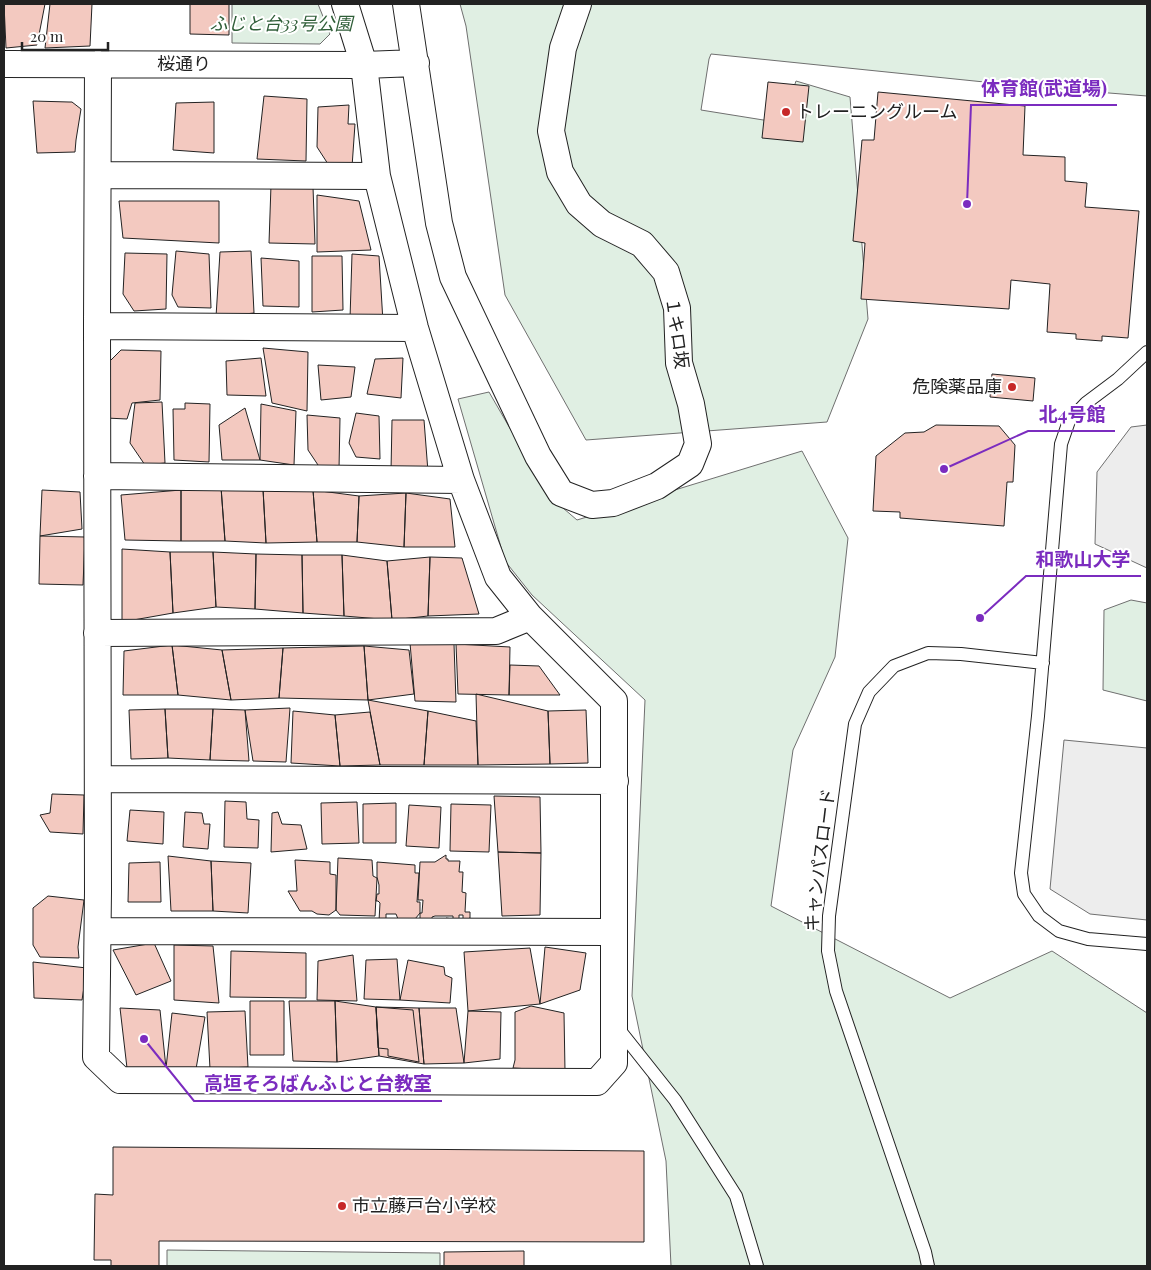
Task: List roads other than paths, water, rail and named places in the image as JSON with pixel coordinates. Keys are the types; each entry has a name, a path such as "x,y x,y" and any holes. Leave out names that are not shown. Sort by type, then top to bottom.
{"street":[{"path":"98,64 96,326 98,931 96,1057 120,1080 597,1082 614,1063 614,701 530,617 498,577 461,480 415,328 377,176 364,65 345,4"},
{"name":"１キロ坂","path":"406,4 439,223 452,277 538,456 561,493 592,504 613,503 657,486 690,464 698,444 692,404 678,363 677,308 666,272 642,244 602,224 579,204 560,172 551,131 563,48 578,4"},
{"name":"桜通り","path":"4,64 364,65 416,63"},
{"path":"98,175 377,176"},
{"path":"96,326 415,328"},
{"path":"97,476 461,480"},
{"path":"97,633 496,631 530,617"},
{"path":"98,779 615,781"},
{"path":"98,931 613,932"}],"lane":[{"path":"1147,352 1118,379 1086,403 1069,421 1061,444 1043,663 1021,873 1024,894 1039,916 1058,931 1088,939 1147,944"},
{"name":"キャンパスロード","path":"928,1266 926,1252 836,991 828,951 829,916 855,724 869,692 894,666 928,653 961,654 1043,663"},
{"path":"614,1023 675,1100 736,1196 757,1266"}],"place":[{"name":"トレーニングルーム","path":"786,112"},
{"name":"体育館(武道場)","path":"967,204"},
{"name":"危険薬品庫","path":"1012,387"},
{"name":"北4号館","path":"944,469"},
{"name":"和歌山大学","path":"980,618"},
{"name":"高垣そろばんふじと台教室","path":"144,1039"},
{"name":"市立藤戸台小学校","path":"342,1206"}],"park label":[{"name":"ふじと台33号公園","path":"281,24"}]}
